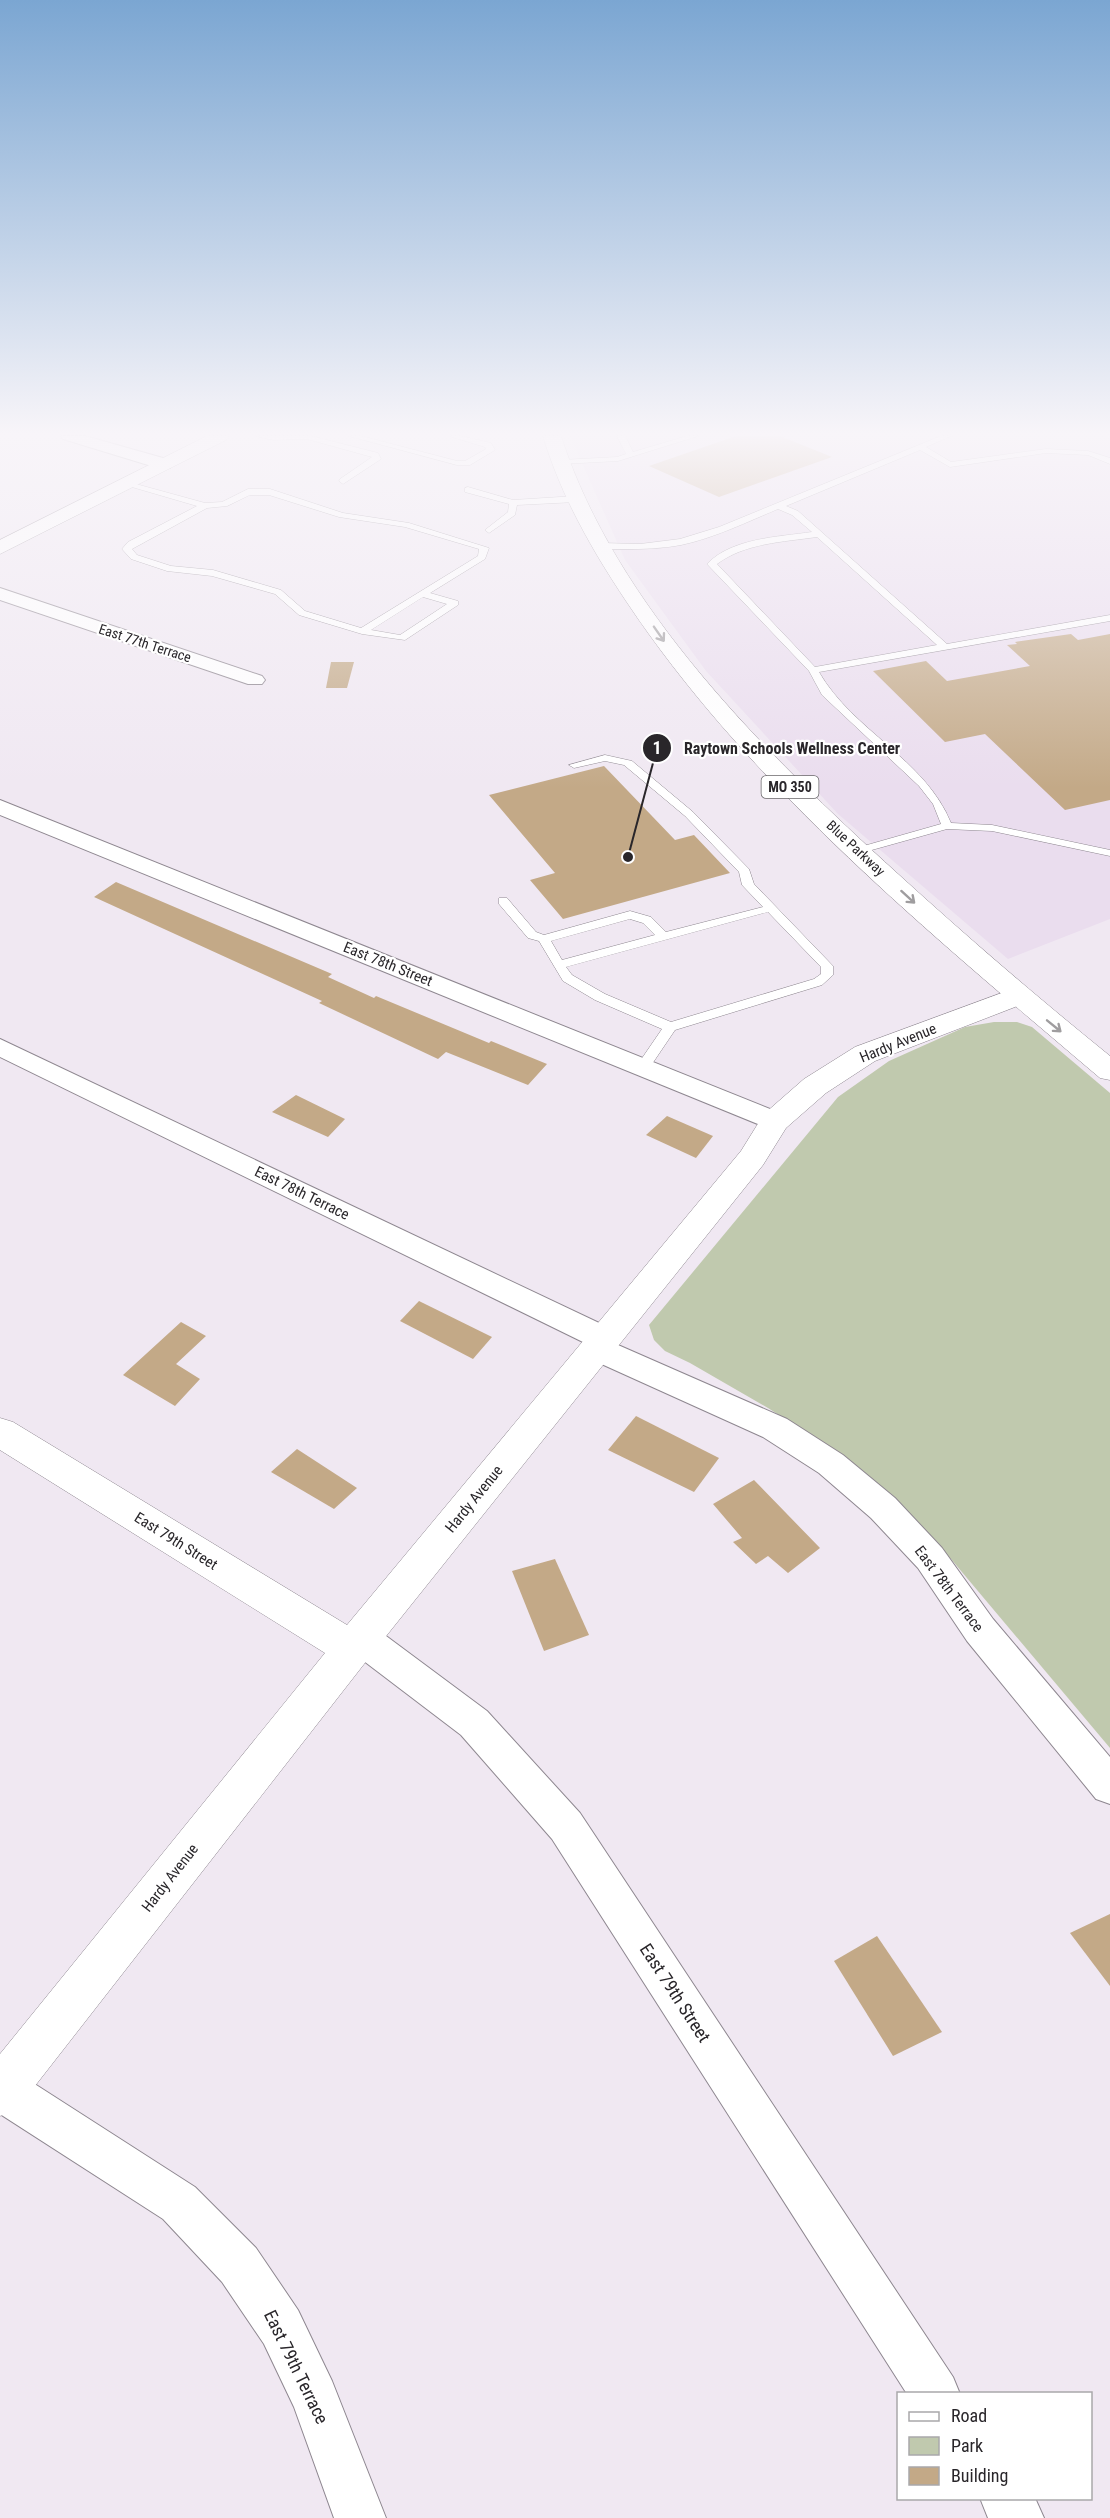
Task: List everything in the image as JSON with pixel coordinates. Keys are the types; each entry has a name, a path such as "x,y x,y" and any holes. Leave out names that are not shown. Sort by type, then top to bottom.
{"main road":[{"name":"Blue Parkway","path":"606,554 636,602 676,658 790,787 857,851 1018,996 1110,1071"},
{"name":"Hardy Avenue","path":"1,2090 356,1643 752,1158 775,1120 815,1086 866,1054 1018,996"},
{"name":"East 79th Street","path":"0,1432 356,1643"}],"street":[{"name":"East 77th Terrace","path":"0,594 255,680"},
{"name":"East 78th Street","path":"0,807 775,1120"},
{"name":"East 78th Terrace","path":"0,1047 775,1428 831,1464 883,1508 930,1558 980,1630 1110,1786"},
{"name":"East 79th Street","path":"356,1643 474,1723 566,1826 935,2392"},
{"name":"East 79th Terrace","path":"1,2090 179,2203 239,2265 281,2327 315,2398 360,2518"},
{"path":"1006,2500 1018,2518"}],"lane":[{"path":"131,554 134,557 170,569 213,573 278,592 302,613 362,631 402,638 455,603 422,594"},
{"path":"362,631 482,557 483,554"},
{"path":"727,554 720,556 712,564 813,670 826,693 923,784 938,804 947,826"},
{"path":"841,554 944,646"},
{"path":"813,670 1110,618"},
{"path":"544,939 567,978 600,998 670,1027 818,982 827,975 827,966 748,885 745,871 689,814 628,763 605,758 574,765"},
{"path":"857,851 947,826 992,828 1110,854"},
{"path":"503,901 532,935 544,939 630,915 647,920 663,936"},
{"path":"559,965 771,908"},
{"path":"644,1067 670,1027"}],"shaded area":[{"path":"622,554 1110,554 1110,919 1008,959 838,814 706,671"}],"green space":[{"path":"994,1022 1017,1022 1032,1027 1110,1093 1110,1748 951,1559 832,1449 768,1408 665,1351 654,1340 649,1325 838,1097 889,1061 965,1027"}],"building":[{"path":"1071,634 1078,640 1110,634 1110,800 1065,810 985,734 945,742 873,671 926,661 947,681 1030,666 1007,645"},
{"path":"331,662 354,662 347,688 326,688"},
{"path":"604,766 675,840 694,835 730,873 563,919 530,880 555,873 489,795"},
{"path":"116,882 332,974 328,977 374,998 376,996 489,1043 491,1041 547,1064 528,1085 446,1052 438,1059 319,1003 322,1001 94,897"},
{"path":"296,1095 345,1119 328,1137 272,1112"},
{"path":"667,1116 713,1136 696,1158 646,1135"},
{"path":"419,1301 492,1337 473,1359 400,1321"},
{"path":"181,1322 206,1336 176,1364 200,1379 175,1406 123,1375"},
{"path":"636,1416 719,1458 694,1492 608,1450"},
{"path":"297,1449 357,1488 334,1509 271,1472"},
{"path":"754,1480 820,1548 788,1573 768,1556 756,1564 733,1542 742,1538 713,1504"},
{"path":"555,1559 589,1635 544,1651 512,1571"},
{"path":"1110,1914 1110,1986 1070,1933"},
{"path":"877,1936 942,2032 893,2056 834,1961"}],"place":[{"name":"Raytown Schools Wellness Center","path":"628,857"}]}
